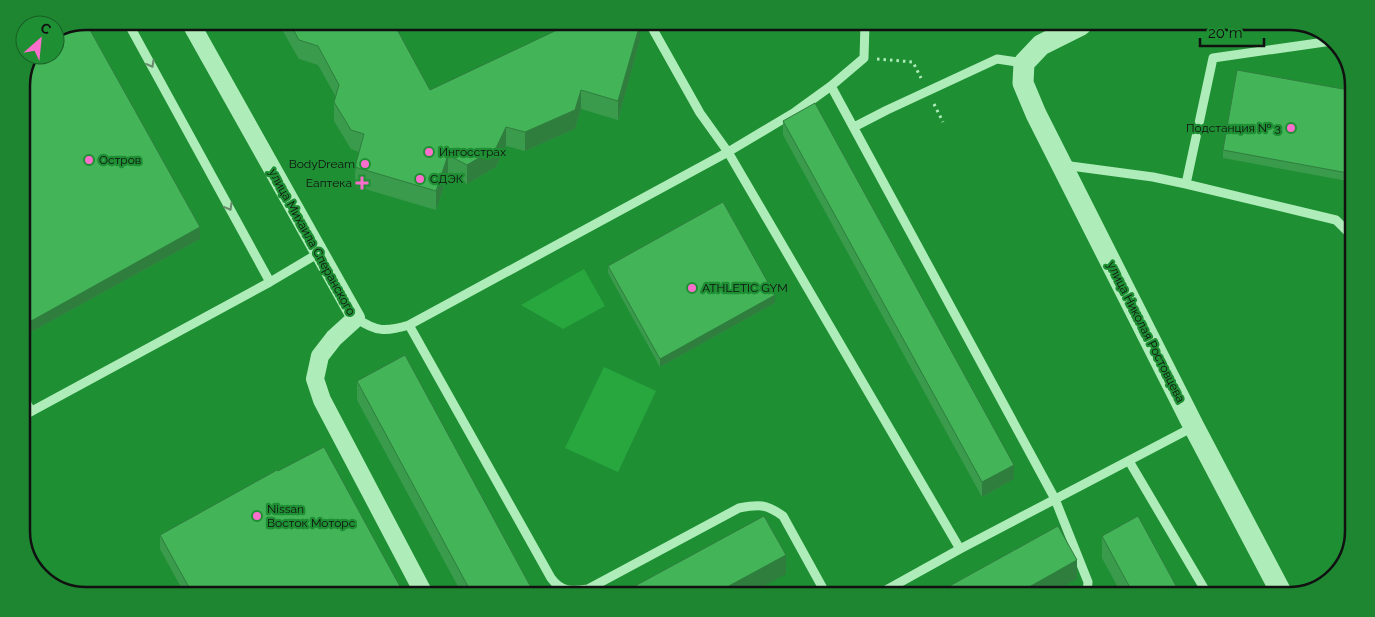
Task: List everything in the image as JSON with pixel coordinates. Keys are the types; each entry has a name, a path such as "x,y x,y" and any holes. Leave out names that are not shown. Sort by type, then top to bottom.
{"street":[{"name":"улица Михаила Сперанского","path":"195,30 356,318 334,338 320,356 314,379 322,400 421,587"},
{"path":"1024,63 1041,45 1072,30"},
{"name":"улица Николая Ростовцева","path":"1024,63 1023,83 1036,114 1194,427 1278,587"}],"lane":[{"path":"132,30 270,282"},
{"path":"653,30 700,113 728,152 960,549"},
{"path":"356,318 366,325 380,329 393,330 409,325 728,152 795,112 831,86 864,58 865,30"},
{"path":"1186,184 1213,58 1322,41"},
{"path":"854,127 997,59 1024,63"},
{"path":"831,86 1055,499 1088,582 1088,587"},
{"path":"1063,165 1153,177 1186,184 1336,220 1345,229"},
{"path":"31,411 320,253"},
{"path":"409,325 551,578 558,587"},
{"path":"892,587 960,549 1194,427"},
{"path":"1129,461 1203,587"},
{"path":"592,587 738,508 755,504 771,507 783,516 822,587"}],"path":[{"path":"864,58 913,62 943,122"}],"green space":[{"path":"584,269 605,306 563,329 521,305"},
{"path":"604,367 656,391 618,472 565,448"}],"building":[{"name":"Остров","path":"90,30 200,227 30,322 30,82 34,65 65,65 65,34"},
{"path":"293,30 397,30 430,90 557,30 638,30 618,101 581,90 575,110 525,132 506,127 496,148 467,165 448,155 436,191 355,167 364,134 351,130 334,102 339,85 318,46 299,40"},
{"name":"Подстанция № 3","path":"1237,70 1345,89 1345,173 1223,150"},
{"path":"815,103 1014,465 982,482 783,121"},
{"name":"ATHLETIC GYM","path":"723,202 775,295 660,359 608,266"},
{"path":"405,355 531,587 468,587 357,381"},
{"path":"324,447 400,587 189,587 160,535"},
{"path":"764,516 786,555 727,587 633,587"},
{"path":"1138,516 1177,587 1130,587 1102,536"},
{"path":"1058,526 1077,560 1029,587 948,587"}],"place":[{"name":"Подстанция № 3","path":"1291,128"},
{"name":"Ингосстрах","path":"429,152"},
{"name":"Остров","path":"89,160"},
{"name":"BodyDream","path":"365,164"},
{"name":"СДЭК","path":"420,179"},
{"name":"Еаптека","path":"362,183"},
{"name":"ATHLETIC GYM","path":"692,288"},
{"name":"Nissan Восток Моторс","path":"257,516"}]}
